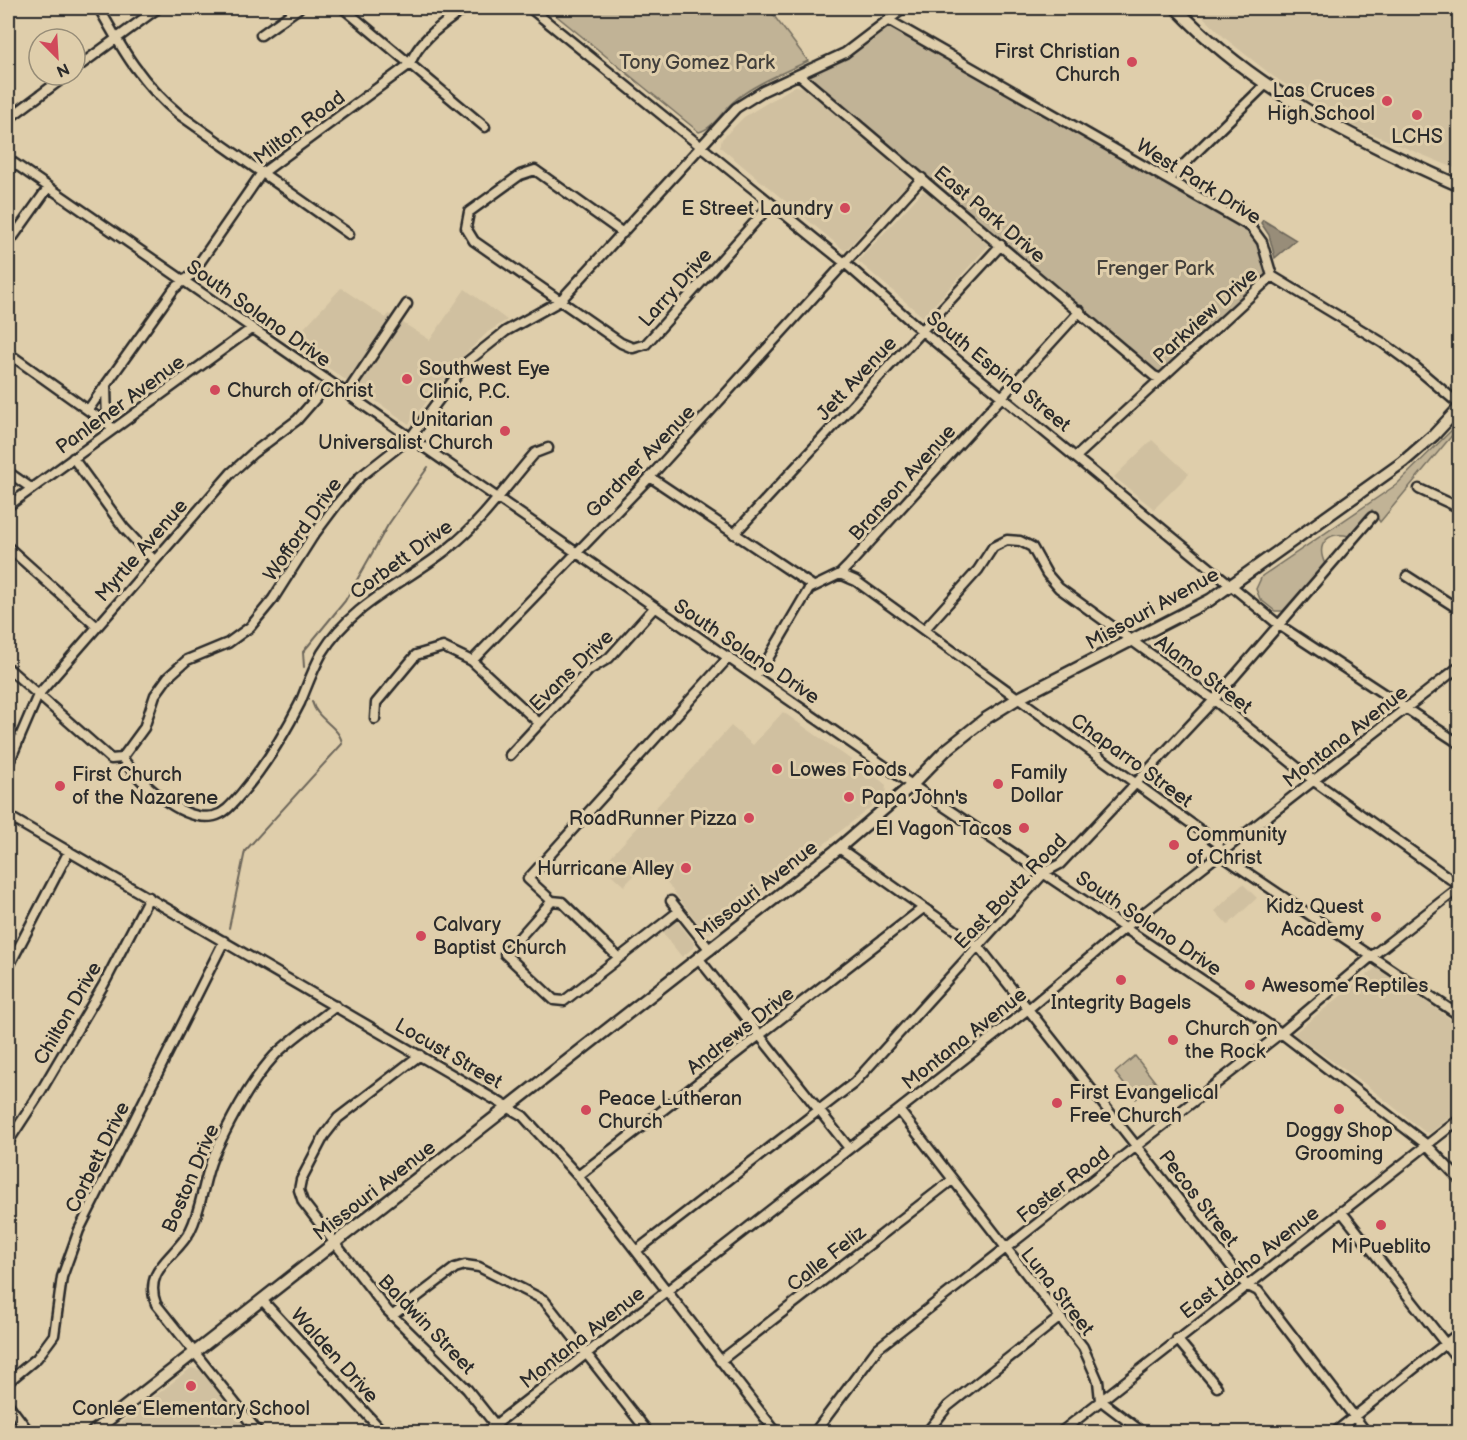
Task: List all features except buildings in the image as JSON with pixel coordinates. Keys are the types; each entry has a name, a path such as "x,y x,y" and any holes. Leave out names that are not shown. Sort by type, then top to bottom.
{"main road":[{"path":"1176,8 1207,38 1265,85 1350,136 1460,186"},
{"name":"Missouri Avenue","path":"93,1432 839,848 912,785 962,737 1017,699 1184,615 1232,585 1403,462 1434,435 1460,406"}],"street":[{"path":"99,8 129,62 155,94 261,174 349,234"},
{"path":"87,60 158,8"},
{"path":"261,35 299,8"},
{"path":"343,8 485,127"},
{"name":"Milton Road","path":"88,410 174,288 191,274 261,174 410,64 414,53 427,38 465,8"},
{"name":"South Espina Street","path":"530,8 701,149 846,264 922,331 1077,456 1279,625 1460,744"},
{"name":"Wofford Drive","path":"122,758 144,728 155,695 168,677 187,660 228,643 249,627 273,599 313,536 337,504 360,477 411,437 473,356 513,326 560,301 736,108 763,91 845,53 904,8"},
{"name":"West Park Drive","path":"888,20 1251,227 1262,242 1272,276"},
{"name":"East Park Drive","path":"800,75 1159,378"},
{"path":"1169,179 1265,85"},
{"path":"8,119 51,87"},
{"name":"South Solano Drive","path":"8,159 498,499 577,550 654,608 1281,1033 1427,1145 1460,1180"},
{"name":"Larry Drive","path":"623,234 535,170 520,175 469,212 466,228 474,241 621,343 633,348 646,344 771,204"},
{"name":"Gardner Avenue","path":"472,661 650,477 922,178"},
{"path":"8,244 48,188"},
{"name":"Jett Avenue","path":"734,534 1001,245"},
{"path":"1272,276 1413,364 1460,406"},
{"name":"Parkview Drive","path":"1077,456 1272,276"},
{"path":"347,393 407,304"},
{"name":"Branson Avenue","path":"755,676 766,662 804,595 813,586 840,574 1080,311"},
{"name":"Panlener Avenue","path":"8,506 73,458 110,426 251,329"},
{"path":"8,353 110,426"},
{"name":"Myrtle Avenue","path":"8,765 38,695 96,626 231,473 253,453 297,420 330,382"},
{"path":"106,386 110,426"},
{"name":"Corbett Drive","path":"122,758 177,810 202,817 215,816 227,811 253,780 282,737 322,653 344,624 368,601 450,548 498,499 535,453 548,448"},
{"path":"73,458 124,528 154,560"},
{"path":"8,472 30,488"},
{"path":"650,477 813,586"},
{"path":"1419,489 1460,508"},
{"name":"East Boutz Road","path":"636,1251 854,1083 1045,872 1060,864 1214,700 1372,517"},
{"name":"Alamo Street","path":"924,630 978,570 993,547 1013,540 1032,547 1047,574 1059,588 1214,700 1314,780 1460,887"},
{"path":"8,547 96,626"},
{"name":"Chaparro Street","path":"840,574 856,581 1017,699 1136,782 1218,843 1221,855 1460,1016"},
{"path":"1407,576 1460,610"},
{"name":"Evans Drive","path":"510,755 589,670 609,658 654,608"},
{"path":"375,719 376,703 417,656 443,647 472,661 539,723"},
{"path":"619,958 562,902 552,901 528,879 729,657"},
{"name":"Montana Avenue","path":"486,1432 498,1429 587,1354 1027,1010 1126,927 1460,666"},
{"path":"8,668 111,759 122,758"},
{"name":"Locust Street","path":"8,816 523,1116 578,1176 776,1432"},
{"name":"Pecos Street","path":"839,848 922,909 979,947 1246,1285 1257,1291 1366,1432"},
{"path":"8,968 69,851"},
{"name":"Foster Road","path":"815,1432 878,1348 1281,1033 1372,956 1460,887"},
{"name":"Chilton Drive","path":"8,1142 104,984 149,897"},
{"path":"552,901 505,954 554,1000 564,1000 679,911"},
{"path":"671,901 710,950"},
{"name":"Andrews Drive","path":"578,1176 922,909"},
{"name":"Corbett Drive","path":"8,1382 37,1358 54,1335 62,1277 69,1253 224,941"},
{"path":"699,959 849,1148"},
{"name":"Boston Drive","path":"258,1432 156,1304 153,1279 161,1263 181,1244 190,1230 214,1156 260,1073 277,1053 336,1006"},
{"name":"Baldwin Street","path":"420,1055 338,1118 324,1136 303,1176 299,1190 301,1199 392,1316 462,1384 498,1429"},
{"name":"Luna Street","path":"899,1110 1005,1250 1083,1347 1098,1381 1100,1400"},
{"name":"East Idaho Avenue","path":"1061,1432 1460,1119"},
{"name":"Calle Feliz","path":"720,1361 952,1180"},
{"path":"1341,1211 1460,1362"},
{"path":"392,1316 455,1268 474,1266 544,1299 648,1432"},
{"name":"Walden Drive","path":"262,1300 383,1432"},
{"path":"927,1432 948,1406 1059,1318"},
{"path":"1335,1432 1460,1332"},
{"path":"1177,1339 1217,1387"},
{"path":"1100,1400 1142,1432"},
{"path":"8,1404 29,1432"}],"shaded area":[{"name":"Las Cruces High School","path":"1194,8 1459,8 1459,170 1353,126 1274,77 1226,39"},
{"path":"795,86 804,87 910,178 909,182 845,251 720,147 722,139 744,117"},
{"path":"923,191 930,194 989,245 923,317 858,261"},
{"path":"1263,220 1296,240 1275,258 1269,235 1261,223"},
{"path":"341,288 386,318 389,314 430,340 465,289 507,320 488,332 463,356 409,424 291,342"},
{"path":"1152,440 1189,474 1154,509 1114,477"},
{"path":"783,712 880,780 886,785 885,796 710,934 705,932 649,860 624,886 602,866 731,726 753,745"},
{"path":"1243,884 1257,898 1228,925 1215,911"},
{"path":"676,919 694,943 693,948 682,957 661,931"},
{"path":"1377,967 1459,1025 1459,1110 1430,1133 1425,1132 1361,1081 1293,1034"},
{"name":"Conlee Elementary School","path":"191,1368 200,1370 250,1432 109,1432"}],"green space":[{"name":"Tony Gomez Park","path":"547,8 768,8 808,61 751,89 730,105 709,127 699,132"},
{"name":"Frenger Park","path":"888,20 1251,227 1272,276 1159,378 799,75 845,53"},
{"path":"1459,423 1459,427 1380,522 1372,510 1349,536 1335,535 1326,540 1322,550 1325,564 1283,611 1275,611 1260,599 1256,589 1262,576 1396,485"},
{"path":"1135,1056 1156,1083 1136,1099 1115,1073"}],"waterway":[{"path":"304,667 303,652 345,601 388,525 428,467"},
{"path":"229,928 245,851 342,744 341,738 314,708 312,701"}],"place":[{"name":"First Christian Church","path":"1132,62"},
{"name":"Las Cruces High School","path":"1387,101"},
{"name":"LCHS","path":"1417,115"},
{"name":"E Street Laundry","path":"845,208"},
{"name":"Southwest Eye Clinic, P.C.","path":"407,379"},
{"name":"Church of Christ","path":"215,390"},
{"name":"Unitarian Universalist Church","path":"505,431"},
{"name":"Lowes Foods","path":"777,769"},
{"name":"Family Dollar","path":"998,784"},
{"name":"First Church of the Nazarene","path":"60,786"},
{"name":"Papa John's","path":"849,797"},
{"name":"RoadRunner Pizza","path":"749,818"},
{"name":"El Vagon Tacos","path":"1024,828"},
{"name":"Community of Christ","path":"1174,845"},
{"name":"Hurricane Alley","path":"686,868"},
{"name":"Kidz Quest Academy","path":"1376,917"},
{"name":"Calvary Baptist Church","path":"421,936"},
{"name":"Integrity Bagels","path":"1121,980"},
{"name":"Awesome Reptiles","path":"1250,985"},
{"name":"Church on the Rock","path":"1173,1040"},
{"name":"First Evangelical Free Church","path":"1057,1103"},
{"name":"Doggy Shop Grooming","path":"1339,1109"},
{"name":"Peace Lutheran Church","path":"586,1110"},
{"name":"Mi Pueblito","path":"1381,1225"},
{"name":"Conlee Elementary School","path":"191,1386"}]}
